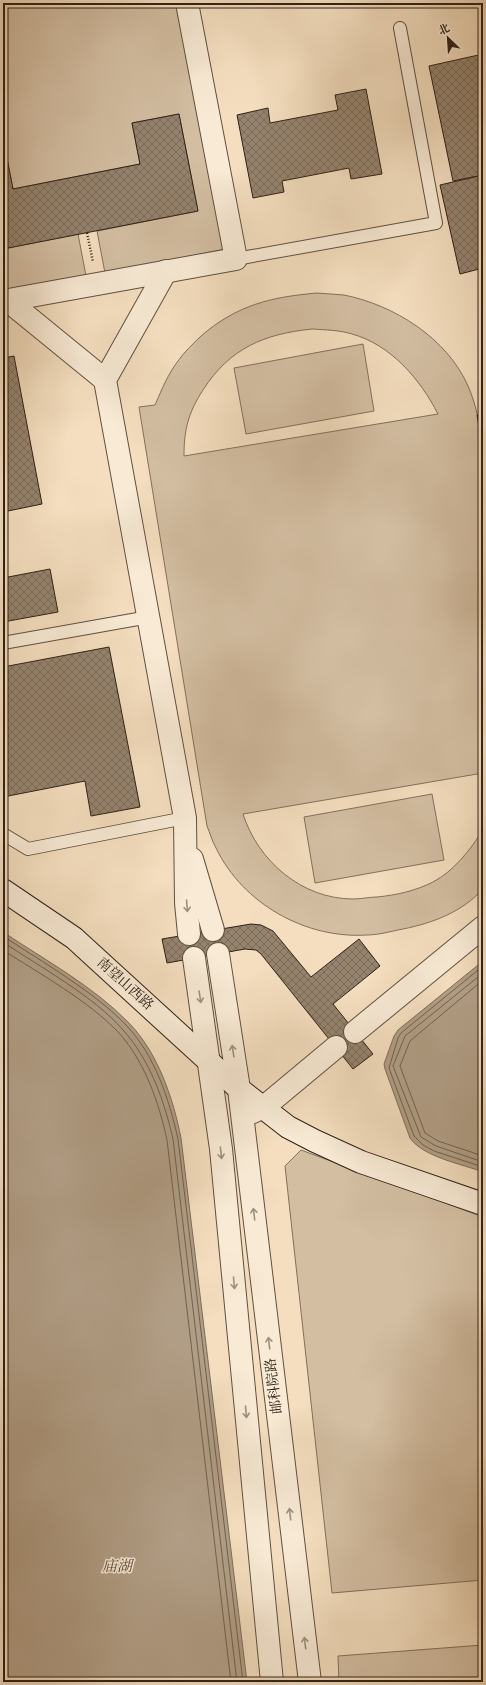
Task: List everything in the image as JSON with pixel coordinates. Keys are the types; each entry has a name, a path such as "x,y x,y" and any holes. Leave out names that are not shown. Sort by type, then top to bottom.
{"street":[{"path":"5,300 236,259 187,3"},
{"path":"166,271 105,380 185,828 213,930"},
{"path":"5,300 105,380"},
{"path":"185,828 186,903 189,934"},
{"name":"南望山西路","path":"3,890 74,938 239,1089 288,1127 361,1162 483,1204"},
{"path":"355,1032 483,928"},
{"name":"邮科院路","path":"218,954 239,1089 310,1682"},
{"path":"194,958 210,1061 218,1126 272,1682"},
{"path":"218,1126 264,1107 336,1047"}],"lane":[{"path":"236,259 436,223 400,28"},
{"path":"3,643 148,617"},
{"path":"3,834 28,849 185,828"}],"path":[{"path":"87,233 97,284"}],"shaded area":[{"path":"3,3 177,3 225,249 105,273 97,231 198,211 179,114 132,123 140,164 13,189 5,148 3,148"},
{"path":"78,234 86,276 3,292 3,249"},
{"path":"317,293 344,295 363,300 400,316 417,326 433,339 447,353 459,369 468,386 476,409 483,449 483,773 243,814 259,847 271,862 284,874 316,892 334,897 353,899 399,894 433,882 455,866 473,845 483,830 483,889 466,904 436,920 414,927 385,933 344,935 321,931 300,924 279,914 242,886 228,868 213,843 207,826 139,407 155,405 174,366 189,348 214,325 255,304","holes":["312,329 352,334 379,346 392,355 413,376 431,401 438,414 184,456 186,430 190,414 203,390 225,363 237,354 264,339 295,331"]},
{"path":"363,344 374,411 246,434 234,368"},
{"path":"432,794 444,860 315,883 304,817"},
{"path":"301,1150 483,1217 483,1580 332,1593 285,1166"},
{"path":"483,1645 483,1682 339,1682 338,1656"}],"water":[{"name":"庙湖","path":"3,932 84,985 129,1023 148,1048 156,1062 174,1107 181,1138 247,1682 3,1682"},
{"path":"483,961 483,1172 433,1155 416,1145 410,1138 384,1064 394,1036 398,1030"}],"building":[{"path":"483,54 483,175 453,181 429,66"},
{"path":"366,89 382,174 351,179 349,168 282,181 284,192 253,198 237,115 268,108 270,123 338,110 335,95"},
{"path":"179,114 198,211 3,249 3,148 5,148 13,189 140,164 132,123"},
{"path":"483,175 483,268 460,274 440,185"},
{"path":"14,356 42,504 3,512 3,358"},
{"path":"483,414 483,449 477,415"},
{"path":"50,569 58,612 3,622 3,578"},
{"path":"109,647 140,807 91,816 85,781 3,797 3,667"},
{"path":"251,924 261,925 273,931 311,977 359,939 380,966 333,1004 373,1054 353,1069 261,954 256,950 245,949 167,963 162,939"}]}
